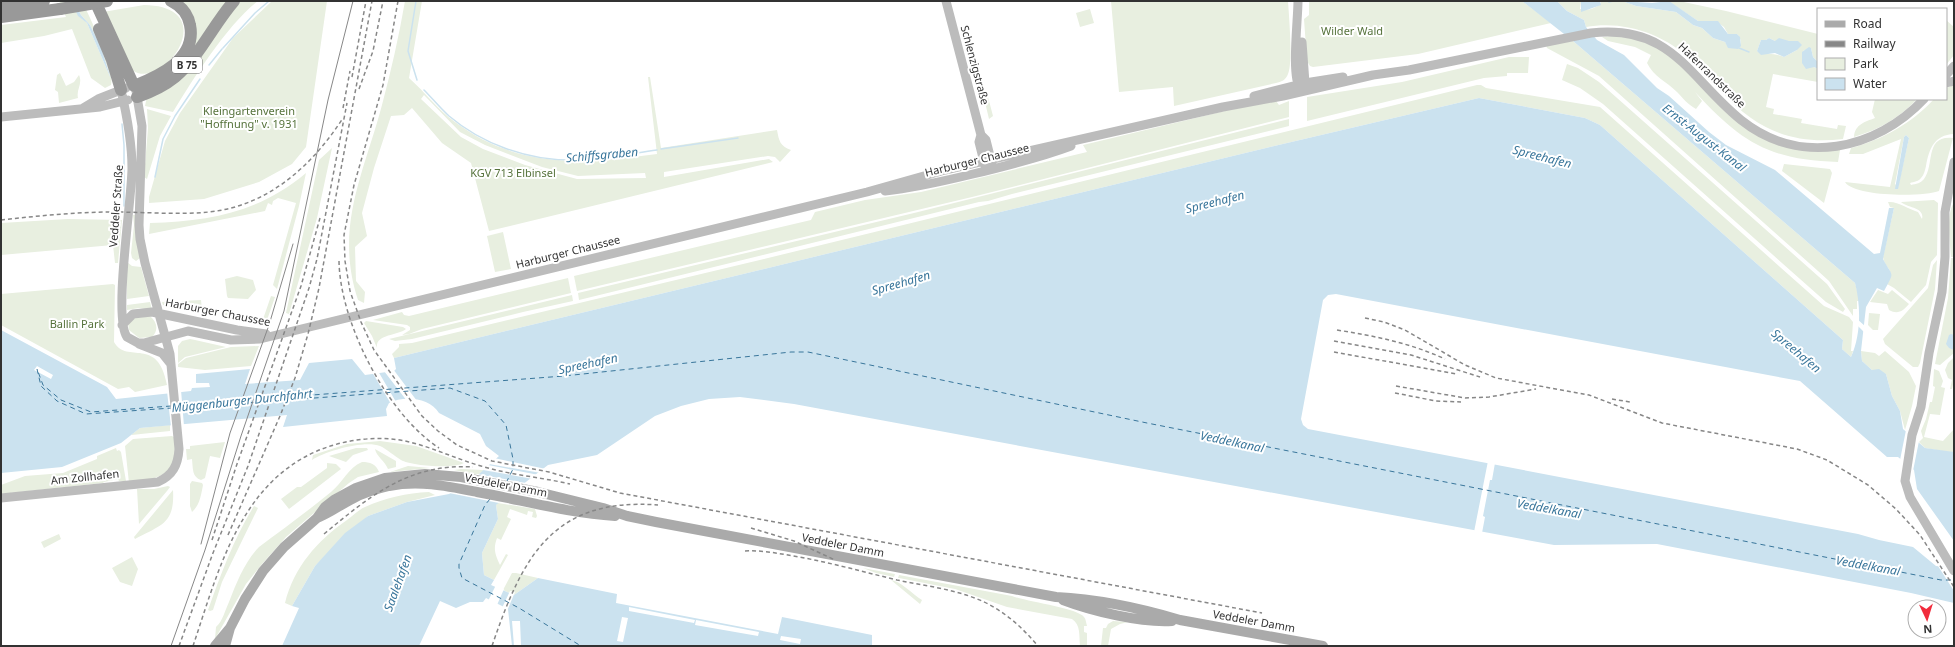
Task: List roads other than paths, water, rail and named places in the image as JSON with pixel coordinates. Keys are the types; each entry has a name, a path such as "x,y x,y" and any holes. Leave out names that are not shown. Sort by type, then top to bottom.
{"highway":[{"path":"1,6 44,1"},
{"path":"86,1 112,60 123,96"},
{"path":"94,1 136,91"},
{"path":"1,17 108,1"},
{"name":"B 75","path":"136,91 182,57 188,47 191,32 188,18 179,6 171,1"},
{"name":"B 75","path":"136,91 164,85 176,77 204,44 234,1"}],"main road":[{"name":"Schlenzigstraße","path":"946,1 981,135 986,140 987,160 990,170"},
{"path":"1298,1 1298,19 1301,34 1301,87"},
{"name":"Hafenrandstraße","path":"1301,87 1409,70 1566,37 1597,32 1612,32 1637,36 1670,51 1689,66 1737,116 1764,134 1798,145 1818,147 1836,146 1857,142 1875,136 1896,124 1913,111 1923,100"},
{"path":"1947,74 1954,66"},
{"name":"Hafenrandstraße","path":"1316,81 1352,75 1373,75"},
{"name":"Harburger Chaussee","path":"164,338 188,331 224,339 244,341 273,335 867,192 987,160 1223,107 1301,87 1316,81"},
{"path":"1,116 41,114 83,108 98,99 123,96 136,91"},
{"name":"Veddeler Straße","path":"136,91 142,137 139,225 144,263 164,338 170,354 174,390 179,457 170,475"},
{"name":"Veddeler Straße","path":"122,325 123,275 132,167 129,131 123,96"},
{"name":"Harburger Chaussee","path":"867,192 912,188 990,170 1043,156 1089,138"},
{"path":"1953,569 1908,494 1905,481 1906,466 1912,435 1921,407 1942,292 1945,257 1945,212 1954,162"},
{"path":"158,313 142,312 133,314 122,325 127,337 138,344 162,353 171,365"},
{"name":"Harburger Chaussee","path":"158,313 237,330 273,335"},
{"path":"170,354 172,339 175,335"},
{"path":"138,344 164,338"},
{"name":"Veddeler Damm","path":"317,518 324,507 345,494 385,478 425,474 470,479 519,488 603,508 626,516"},
{"name":"Am Zollhafen","path":"1,498 158,482 170,475"},
{"name":"Veddeler Damm","path":"317,518 328,514 360,495 381,488 416,483 457,488 588,513 626,516 1056,597 1081,598 1160,614 1180,620 1323,646"},
{"path":"216,646 230,628 245,599 263,571 284,547 317,518"},
{"path":"226,646 230,628"}],"water":[{"path":"71,1 74,1 81,15 90,25 101,47 111,79 87,23 78,16"},
{"path":"1522,1 1557,1 1567,11 1584,20 1586,27 1597,40 1624,55 1657,88 1669,96 1709,132 1726,145 1775,170 1874,254 1880,253 1889,208 1894,208 1883,259 1891,272 1891,277 1884,291 1877,288 1866,307 1861,351 1862,361 1872,370 1879,369 1886,374 1892,396 1900,411 1903,429 1925,448 1954,452 1954,541 1917,489 1914,470 1898,457 1887,457 1800,381 1336,294 1328,295 1323,300 1301,419 1303,425 1308,429 1858,534 1913,547 1936,566 1954,568 1954,603 1947,601 1947,599 1937,599 1657,544 1554,545 794,404 740,397 709,399 681,406 655,416 597,455 548,465 496,505 498,519 482,553 484,575 494,580 491,585 514,595 538,578 617,594 616,603 778,634 782,617 872,635 872,645 874,646 512,646 508,609 486,598 483,602 470,602 456,608 440,601 419,646 282,646 299,608 292,606 315,566 345,533 368,516 407,502 449,494 478,475 499,456 486,446 480,434 439,413 429,404 416,399 401,399 389,403 386,409 387,416 283,427 287,415 140,428 121,443 62,467 1,473 1,330 107,387 116,399 191,391 192,388 210,387 209,383 196,383 196,374 250,369 245,384 300,380 309,363 352,359 365,375 394,371 396,369 394,358 1479,98 1585,118 1600,125 1843,340 1842,349 1851,357 1857,339 1859,320 1855,283 1573,41"},
{"path":"1581,1 1600,1 1601,5 1581,12"},
{"path":"1622,1 1652,3 1669,1 1698,21 1718,21 1728,34 1737,34 1740,37 1741,46 1738,49 1728,48 1725,42 1713,38 1702,28 1693,25 1676,12 1636,6"},
{"path":"1769,38 1775,41 1779,38 1789,41 1798,41 1802,45 1797,50 1784,57 1775,53 1761,55 1757,51 1761,40 1766,40"},
{"path":"1809,47 1811,48 1813,57 1817,61 1817,68 1814,67 1806,69 1802,63 1802,52"},
{"path":"1906,135 1909,138 1898,189 1895,189 1904,137"},
{"path":"1949,335 1954,335 1954,350 1949,348 1946,344"}],"waterway":[{"path":"223,48 255,13 269,1"},
{"name":"Schiffsgraben","path":"416,1 408,51 417,80"},
{"path":"1609,2 1613,1"},
{"path":"1739,48 1749,52"},
{"path":"209,65 222,49"},
{"path":"155,177 163,139 175,116 200,79"},
{"name":"Schiffsgraben","path":"424,90 449,116 462,126 490,142 522,153 554,159 581,160 657,150"},
{"path":"122,124 124,145 124,206"},
{"name":"Schiffsgraben","path":"661,149 738,138"}],"tram line":[{"path":"171,646 205,550 241,436 284,311 328,100 353,1"},
{"path":"201,544 230,433 269,325 293,244"}],"railway":[{"path":"352,77 366,1"},
{"path":"228,535 280,416 295,378 308,334 319,288 372,1"},
{"path":"359,89 373,51 383,1"},
{"path":"398,1 383,85 354,185 344,235 345,261 350,291 361,322 374,350 422,416 438,431 457,445 492,461 549,472 620,493 1262,613"},
{"path":"343,108 350,71"},
{"path":"179,646 213,553 248,466 309,288 317,259 347,103"},
{"path":"1,220 85,213 209,212 230,208 250,202 286,181 303,167 317,152 331,136 343,118"},
{"path":"212,540 237,464 301,286 320,218"},
{"path":"339,261 341,285 348,312 357,338 370,365 385,390 402,413 420,433 439,448"},
{"path":"1365,318 1384,322 1405,330 1465,365 1496,378 1589,395 1662,423 1797,449 1827,460 1868,485 1896,509 1920,535 1954,587"},
{"path":"1337,330 1392,341 1432,353 1445,359"},
{"path":"1334,341 1411,355 1480,377"},
{"path":"1334,352 1457,374"},
{"path":"1396,386 1465,398 1489,397 1536,389"},
{"path":"1395,393 1436,401 1461,402"},
{"path":"1612,399 1630,402"},
{"path":"193,646 223,561 235,534 250,508 268,485 290,466 317,451 337,444 358,440 379,438 400,440 421,445 492,469 570,484"},
{"path":"324,534 374,495 410,476 429,470 450,467 473,467"},
{"path":"492,646 503,614 516,586 530,561 546,540 567,523 592,511 622,505 658,505"},
{"path":"751,528 794,541 835,560"},
{"path":"745,551 772,552 811,559 897,580 940,588 972,597 990,605 1005,615 1026,632 1038,646"}],"park label":[{"name":"Wilder Wald","path":"1352,31"},
{"name":"Kleingartenverein \"Hoffnung\" v. 1931","path":"249,117"},
{"name":"KGV 713 Elbinsel","path":"513,173"},
{"name":"Ballin Park","path":"77,324"}],"water label":[{"name":"Ernst-August-Kanal","path":"1704,138"},
{"name":"Spreehafen","path":"1542,157"},
{"name":"Spreehafen","path":"1215,202"},
{"name":"Spreehafen","path":"901,283"},
{"name":"Spreehafen","path":"1796,351"},
{"name":"Spreehafen","path":"588,364"},
{"name":"Müggenburger Durchfahrt","path":"242,401"},
{"name":"Veddelkanal","path":"1232,442"},
{"name":"Veddelkanal","path":"1549,509"},
{"name":"Veddelkanal","path":"1868,566"},
{"name":"Saalehafen","path":"398,583"}]}
